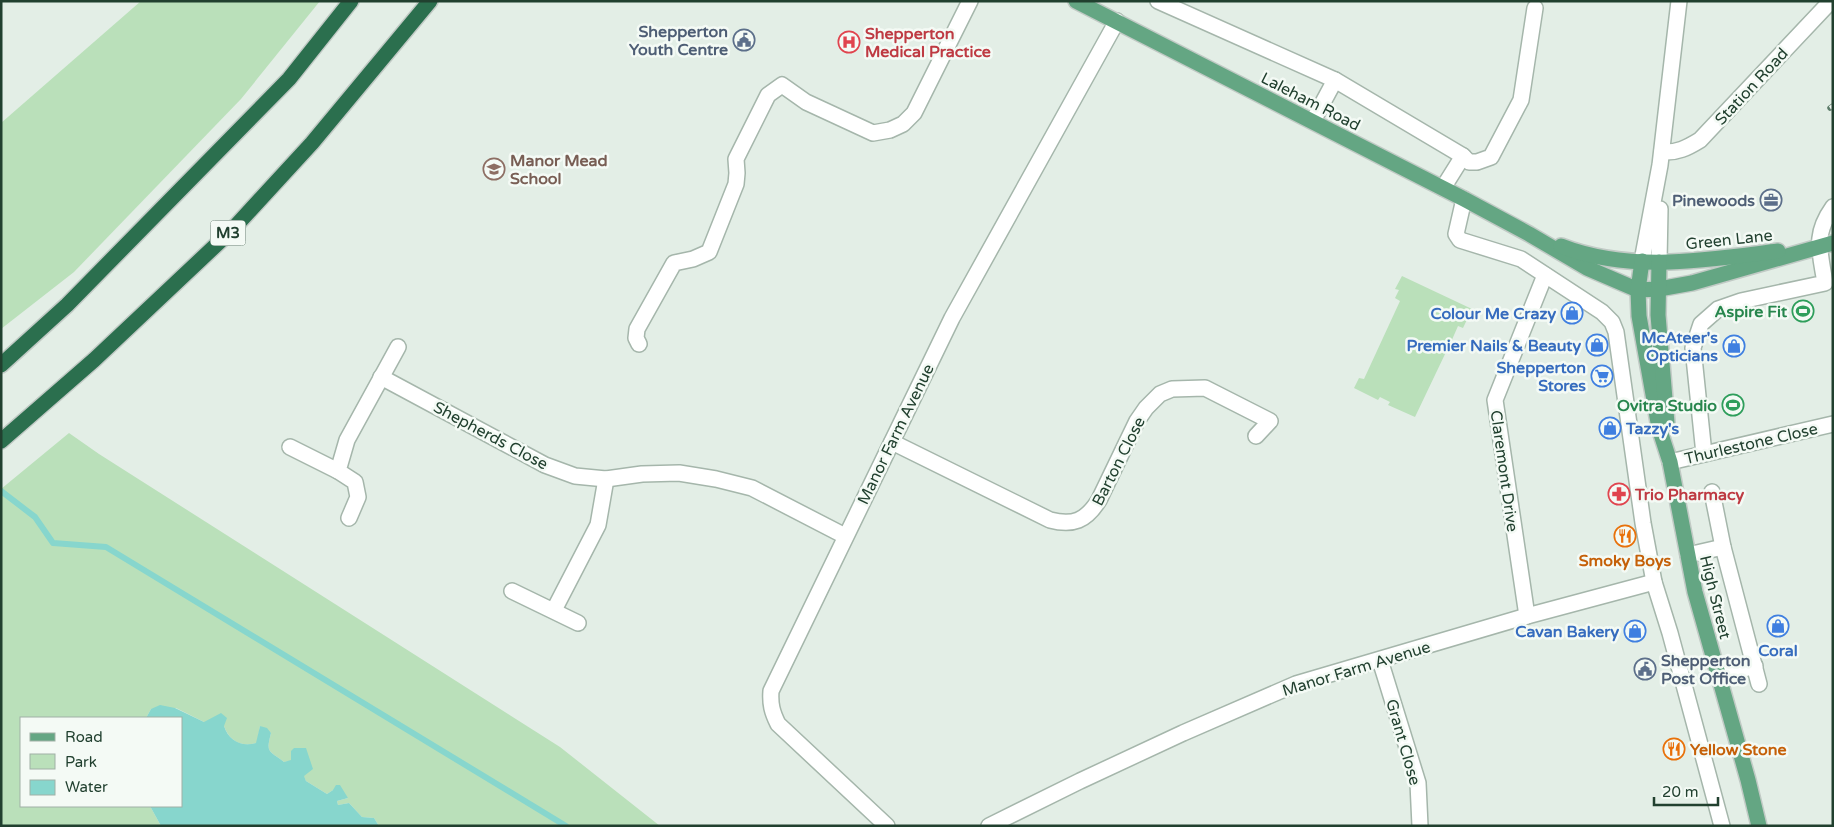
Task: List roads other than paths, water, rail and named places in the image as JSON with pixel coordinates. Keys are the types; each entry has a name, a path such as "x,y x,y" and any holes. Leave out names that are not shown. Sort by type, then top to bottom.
{"highway":[{"path":"1,366 67,305 289,79 351,1"},
{"name":"M3","path":"1,440 94,360 232,230 312,143 430,1"}],"main road":[{"name":"Laleham Road","path":"1076,1 1443,188 1529,234 1587,268 1638,290 1659,289"},
{"name":"Laleham Road","path":"1529,234 1575,252 1642,261"},
{"name":"Green Lane","path":"1642,261 1691,262 1826,245"},
{"name":"Green Lane","path":"1659,289 1703,281 1826,245"},
{"name":"High Street","path":"1642,261 1638,290 1639,316 1660,428 1670,462 1695,592 1748,780 1758,826"},
{"name":"High Street","path":"1659,262 1658,315 1670,462"}],"street":[{"path":"639,344 636,338 637,329 674,262 694,259 709,252 736,184 738,173 736,159 768,95 782,85 806,102 874,133 890,130 904,124 914,112 970,1"},
{"path":"1158,1 1335,80 1463,156 1469,162 1477,162 1491,156 1521,100 1535,8"},
{"path":"1642,261 1661,158 1679,1"},
{"name":"Station Road","path":"1661,158 1671,152 1686,149 1700,140 1831,1"},
{"name":"Manor Farm Avenue","path":"887,826 778,724 772,713 771,691 952,318 1117,21"},
{"path":"1313,122 1335,80"},
{"path":"1443,188 1463,156"},
{"path":"1659,262 1661,158"},
{"path":"1464,199 1456,234 1460,240 1521,259 1602,312 1612,322 1616,332 1643,523 1654,582 1670,633 1722,826"},
{"path":"1704,454 1693,348 1701,324 1718,310 1741,301 1825,283 1826,245 1819,234 1822,222 1833,206"},
{"name":"Claremont Drive","path":"1527,616 1495,400 1545,275"},
{"path":"338,471 347,440 398,347"},
{"name":"Shepherds Close","path":"381,377 545,464 575,476 606,479 642,474 679,473 716,479 752,488 845,536"},
{"name":"Barton Close","path":"892,442 1050,520 1064,524 1079,520 1092,512 1137,421 1146,408 1160,394 1172,390 1204,388 1270,421 1256,436"},
{"name":"Thurlestone Close","path":"1670,462 1833,424"},
{"path":"290,447 338,471 355,482 358,497 349,518"},
{"path":"554,610 598,525 606,479"},
{"path":"1712,492 1723,548 1759,684"},
{"path":"1688,555 1723,548"},
{"name":"Manor Farm Avenue","path":"989,826 1140,752 1296,684 1527,616 1654,582"},
{"path":"512,591 578,623"},
{"name":"Grant Close","path":"1380,660 1418,783 1420,826"},
{"path":"1718,676 1755,666"}],"water":[{"path":"160,705 175,708 204,722 221,713 227,718 224,726 229,736 236,742 245,744 256,743 260,726 267,728 271,733 270,751 284,762 291,760 291,751 294,748 306,748 313,769 304,776 306,781 327,794 336,785 340,785 348,798 337,801 338,805 349,803 362,817 374,818 379,826 161,826 151,807 182,807 182,717 147,717 151,709"}],"waterway":[{"path":"1,491 35,517 53,543 106,547 566,826"}],"place":[{"name":"Shepperton Youth Centre","path":"744,40"},
{"name":"Shepperton Medical Practice","path":"849,42"},
{"name":"Manor Mead School","path":"494,169"},
{"name":"Pinewoods","path":"1771,200"},
{"name":"Aspire Fit","path":"1803,311"},
{"name":"Colour Me Crazy","path":"1572,313"},
{"name":"Premier Nails & Beauty","path":"1597,345"},
{"name":"McAteer's Opticians","path":"1734,346"},
{"name":"Shepperton Stores","path":"1602,376"},
{"name":"Ovitra Studio","path":"1733,405"},
{"name":"Tazzy's","path":"1610,428"},
{"name":"Trio Pharmacy","path":"1619,494"},
{"name":"Smoky Boys","path":"1625,536"},
{"name":"Coral","path":"1778,626"},
{"name":"Cavan Bakery","path":"1635,631"},
{"name":"Shepperton Post Office","path":"1645,669"},
{"name":"Yellow Stone","path":"1674,749"}]}
